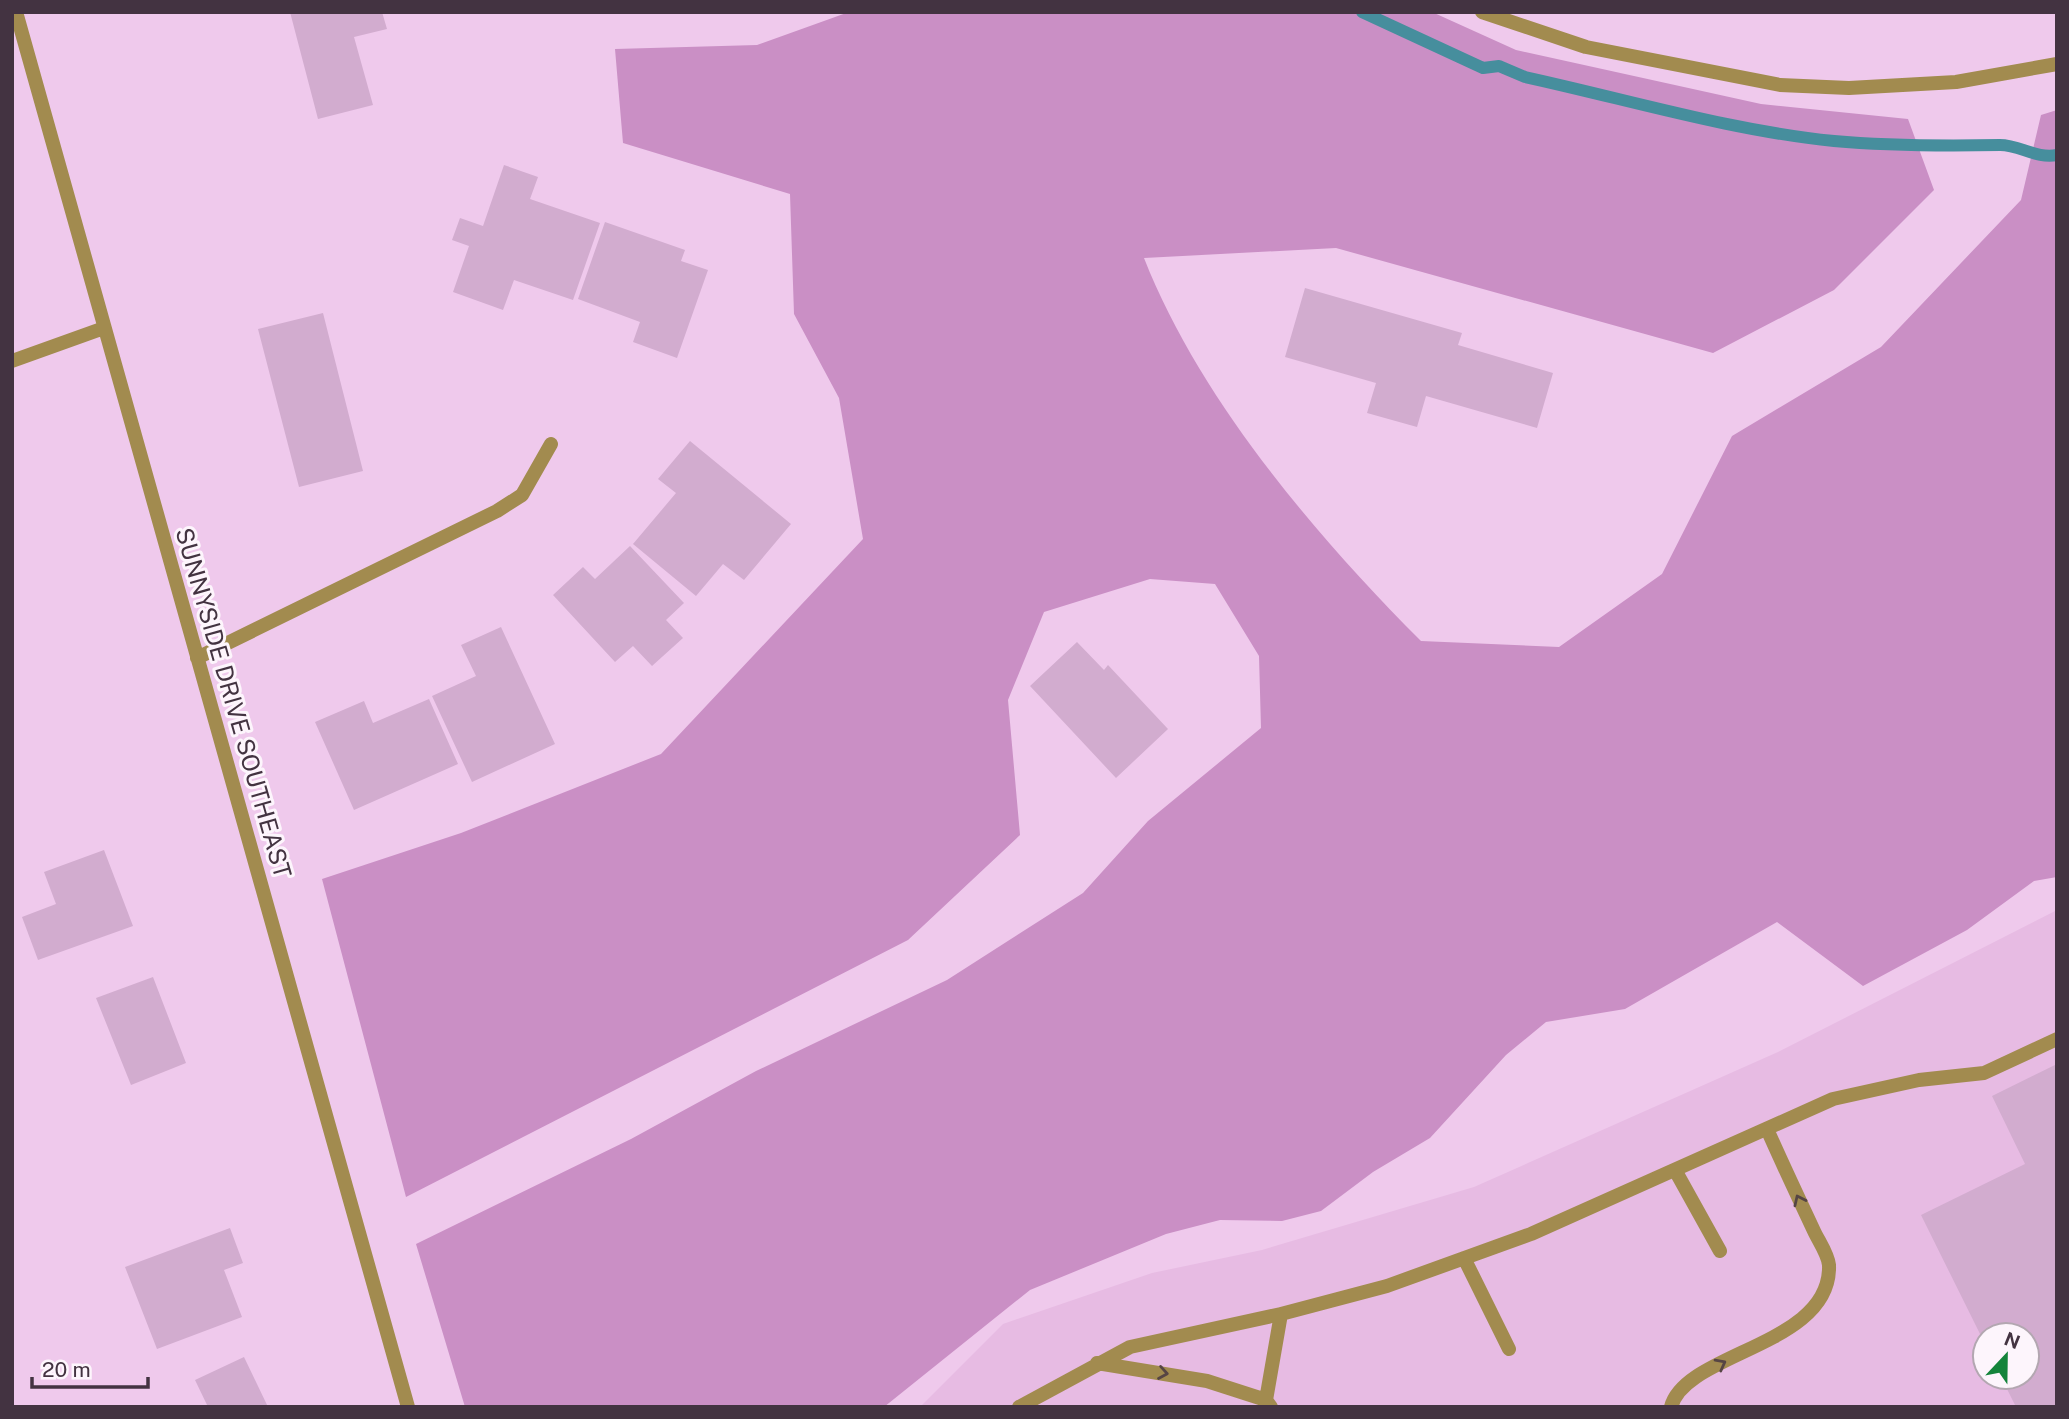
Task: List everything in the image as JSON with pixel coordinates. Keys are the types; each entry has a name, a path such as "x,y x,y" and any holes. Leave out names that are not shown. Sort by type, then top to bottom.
{"street":[{"name":"SUNNYSIDE DRIVE SOUTHEAST","path":"16,12 408,1407"},
{"path":"1482,12 1586,47 1780,85 1849,88 1956,82 2057,64"},
{"path":"12,361 104,328"},
{"path":"197,658 497,512 522,495 551,444"},
{"path":"1019,1407 1130,1347 1280,1314 1387,1286 1531,1234 1833,1099 1919,1080 1984,1073 2057,1039"},
{"path":"1671,1407 1674,1396 1700,1375 1800,1322 1824,1292 1829,1263 1767,1129"},
{"path":"1675,1170 1720,1251"},
{"path":"1464,1258 1509,1349"},
{"path":"1096,1363 1207,1381 1269,1403 1280,1314"}],"shaded area":[{"path":"849,12 1432,12 1516,50 1761,104 1908,119 1934,190 1834,290 1713,353 1336,248 1144,258 1167,310 1196,362 1263,462 1341,556 1421,641 1559,647 1662,574 1732,436 1881,347 2021,200 2041,115 2057,110 2057,877 2034,881 1967,930 1863,986 1777,922 1625,1009 1546,1022 1506,1055 1430,1138 1373,1172 1321,1211 1282,1221 1220,1220 1166,1234 1030,1290 884,1407 465,1407 416,1244 631,1139 756,1071 947,980 1083,893 1148,821 1261,728 1259,656 1215,584 1150,579 1044,612 1008,700 1020,835 908,940 406,1197 322,879 461,833 661,754 863,539 839,398 794,314 790,194 623,143 615,49 757,45"},
{"path":"2057,910 2057,1407 920,1407 1003,1324 1152,1273 1262,1250 1474,1187 1778,1052"}],"building":[{"path":"290,12 382,12 387,29 354,37 373,105 318,119"},
{"path":"504,165 538,177 530,199 600,223 573,300 514,280 503,310 453,292 469,246 452,240 460,218 483,226"},
{"path":"605,222 685,250 681,261 708,270 677,358 633,342 640,322 578,299"},
{"path":"1305,288 1462,333 1458,345 1553,373 1537,428 1426,396 1417,427 1367,413 1376,383 1285,357"},
{"path":"323,313 363,471 299,487 258,329"},
{"path":"690,441 791,524 744,580 723,564 696,596 633,544 676,493 658,479"},
{"path":"630,546 684,603 666,620 683,638 652,666 633,646 615,662 553,595 583,567 595,579"},
{"path":"501,627 555,744 472,782 432,696 476,676 461,645"},
{"path":"1077,642 1104,670 1108,665 1168,729 1116,778 1030,686"},
{"path":"429,699 458,764 354,810 315,722 364,701 373,723"},
{"path":"104,850 133,926 38,960 22,917 56,904 44,872"},
{"path":"153,977 186,1063 131,1085 96,998"},
{"path":"2057,1064 2057,1407 2016,1407 2008,1391 2041,1391 2041,1321 1974,1321 1921,1215 2025,1164 1992,1096"},
{"path":"230,1228 243,1263 224,1270 242,1317 157,1349 125,1267"},
{"path":"244,1357 268,1407 208,1407 195,1380"}],"waterway":[{"path":"1362,12 1483,68 1499,66 1525,77 1718,122 1834,141 2000,145 2042,155 2057,155"}]}
